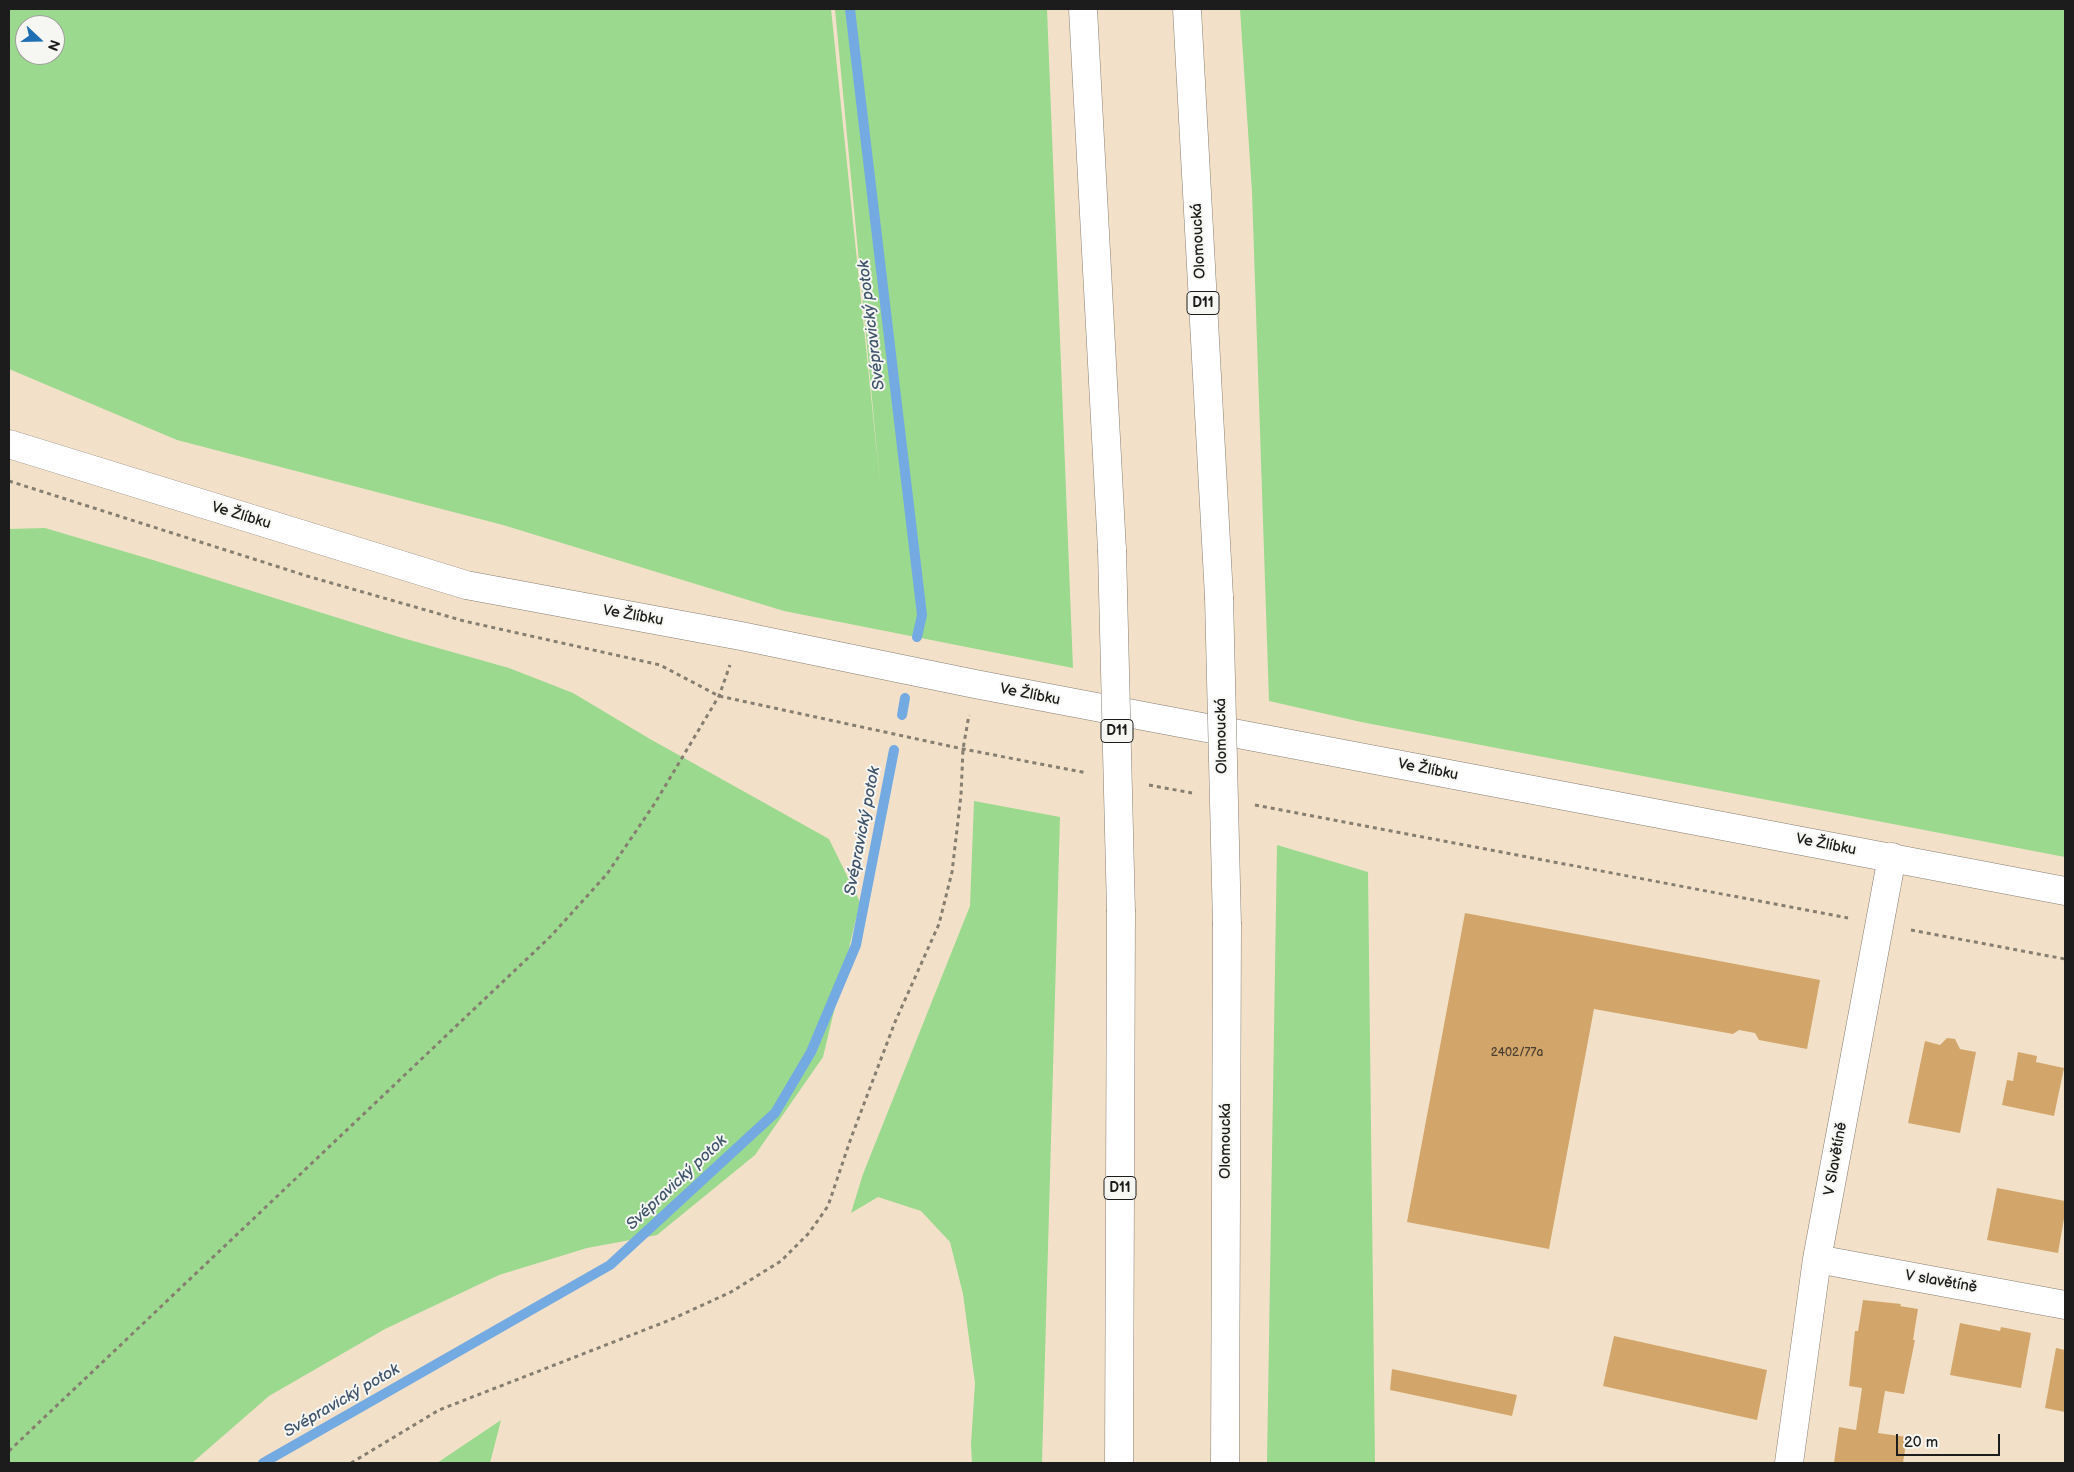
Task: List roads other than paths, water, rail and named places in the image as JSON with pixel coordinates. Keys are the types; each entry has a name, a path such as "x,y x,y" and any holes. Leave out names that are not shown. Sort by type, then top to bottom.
{"main road":[{"name":"D11","path":"1083,9 1112,550 1121,912 1119,1463"},
{"name":"Olomoucká","path":"1187,9 1219,596 1227,925 1225,1463"},
{"name":"Ve Žlíbku","path":"9,444 466,585 741,636 975,684 2065,891"},
{"name":"V Slavětíně","path":"1790,1463 1817,1259 1892,857"},
{"name":"V slavětíně","path":"1817,1259 2065,1305"}],"waterway":[{"name":"Svépravický potok","path":"850,9 922,615 917,637"},
{"name":"Svépravický potok","path":"902,715 905,698"},
{"name":"Svépravický potok","path":"263,1463 610,1265 775,1113 811,1052 856,945 894,750"}]}
